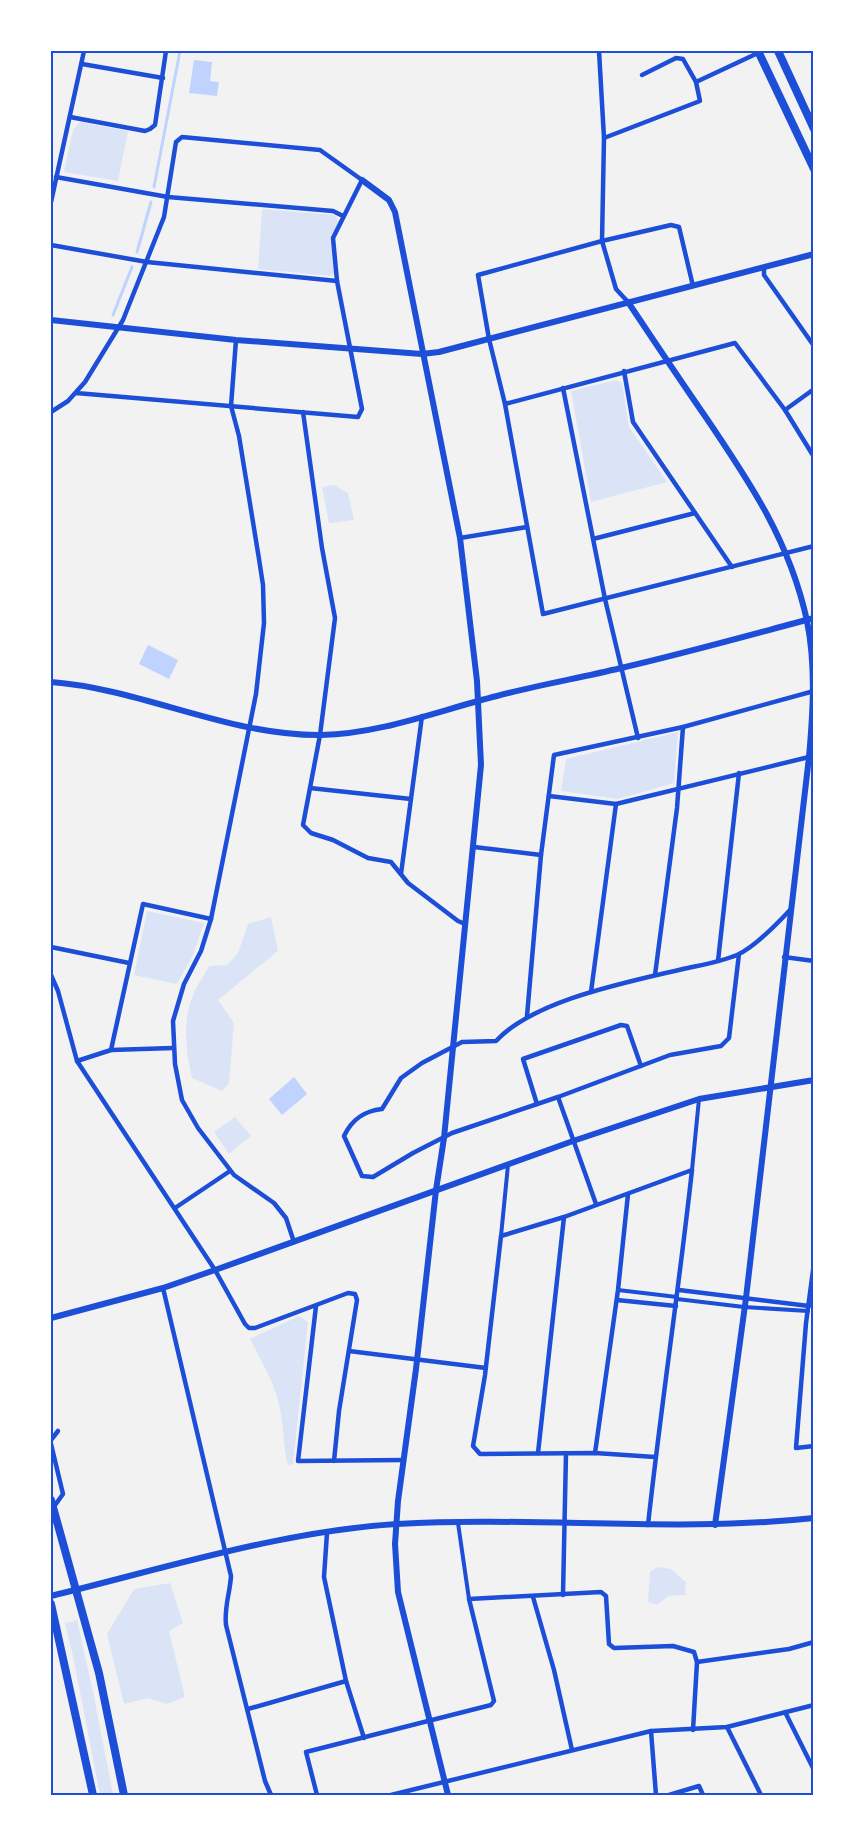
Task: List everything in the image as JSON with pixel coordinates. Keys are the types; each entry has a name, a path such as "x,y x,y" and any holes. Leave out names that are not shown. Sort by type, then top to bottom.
{"highway":[{"path":"778,51 814,129"},
{"path":"758,52 814,169"},
{"path":"52,1504 99,1673 124,1795"},
{"path":"51,1605 93,1795"}],"street":[{"path":"51,202 84,51"},
{"path":"70,117 150,129 155,125 166,51"},
{"path":"599,51 603,138 602,241 616,289 747,478 776,529 807,620 814,691 811,757 784,957 746,1298 715,1525"},
{"path":"696,82 758,52"},
{"path":"603,138 700,100 696,82 683,59 676,58 642,75"},
{"path":"82,64 163,78"},
{"path":"51,412 76,393 119,328 164,217 176,142 182,137 320,150 389,200 395,212 460,538 478,701 481,765 444,1138 396,1524 398,1592 448,1795"},
{"path":"56,177 168,197 333,211 343,216"},
{"path":"76,393 358,417 362,409 337,281 333,238 362,180"},
{"path":"693,286 679,227 671,225 478,274 489,339 505,404 543,614 814,546"},
{"path":"51,245 147,262 337,281"},
{"path":"51,320 236,340 422,354 439,352 814,254"},
{"path":"764,267 764,275 814,346"},
{"path":"236,340 231,405 239,436 263,585 263,633 250,729 211,919 201,951 178,999 173,1021 173,1048 182,1100 198,1128 231,1171 246,1185 274,1203 286,1218 294,1242"},
{"path":"505,404 735,343 785,410 814,457"},
{"path":"624,371 633,422 732,567"},
{"path":"563,388 605,599 638,738"},
{"path":"785,410 814,389"},
{"path":"303,412 322,548 335,618 320,735 303,825 312,833 333,840 368,858 391,862 408,883 465,924"},
{"path":"593,539 695,513"},
{"path":"460,538 527,527"},
{"path":"51,682 118,694 250,729 320,735 368,731 478,701 623,668 814,618"},
{"path":"527,1016 541,855 554,754 683,728 814,691"},
{"path":"401,874 422,716"},
{"path":"656,975 683,728"},
{"path":"549,796 616,804 811,757"},
{"path":"718,961 739,773"},
{"path":"310,788 411,799"},
{"path":"591,992 616,804"},
{"path":"474,847 541,855"},
{"path":"111,1050 143,904 211,919"},
{"path":"739,954 729,1038 721,1046 670,1055 558,1097 452,1133 412,1153 373,1177 362,1176 344,1136 350,1123 371,1110 382,1109 401,1078 422,1063 462,1042 496,1041 507,1029 527,1016 591,992 739,954 790,910"},
{"path":"51,947 129,963"},
{"path":"784,957 814,961"},
{"path":"51,975 58,990 77,1061 215,1270 249,1328 255,1328 348,1293 355,1294 357,1300 340,1403 334,1461"},
{"path":"537,1104 523,1059 621,1025 627,1026 641,1066"},
{"path":"77,1061 111,1050 173,1048"},
{"path":"51,1318 163,1288 699,1098 814,1080"},
{"path":"558,1097 596,1204"},
{"path":"648,1525 655,1457 679,1290 699,1098"},
{"path":"508,1165 486,1368 473,1446 480,1454 595,1453 655,1457"},
{"path":"501,1236 564,1217 692,1170"},
{"path":"175,1209 231,1171"},
{"path":"595,1453 617,1300 628,1194"},
{"path":"538,1453 564,1217"},
{"path":"814,1263 796,1448 814,1446"},
{"path":"163,1288 231,1576 231,1587 224,1611 226,1625 265,1781 271,1795"},
{"path":"618,1290 744,1307 808,1308"},
{"path":"679,1290 808,1308"},
{"path":"617,1300 676,1306"},
{"path":"316,1306 298,1461 403,1460"},
{"path":"807,1323 814,1324"},
{"path":"349,1351 486,1368"},
{"path":"52,1504 63,1494 51,1442 58,1431"},
{"path":"563,1595 566,1453"},
{"path":"51,1596 225,1552 327,1533 396,1524 715,1525 814,1518"},
{"path":"317,1795 306,1752 491,1705 494,1701 469,1599 458,1523"},
{"path":"327,1533 324,1577 346,1681 363,1738"},
{"path":"469,1599 601,1592 606,1596 609,1644 614,1648 673,1646 694,1652 697,1662 693,1730"},
{"path":"533,1597 554,1670 572,1750"},
{"path":"697,1662 789,1649 814,1642"},
{"path":"248,1709 346,1681"},
{"path":"391,1795 651,1731 728,1726 814,1705"},
{"path":"785,1712 814,1770"},
{"path":"728,1726 761,1795"},
{"path":"651,1731 656,1795"},
{"path":"669,1795 699,1786 703,1795"}],"shaded area":[{"path":"80,122 128,131 118,181 64,172 73,130"},
{"path":"262,209 335,215 339,222 330,238 336,271 331,276 258,269"},
{"path":"616,380 622,383 629,427 667,482 591,502 571,391"},
{"path":"334,485 348,493 354,520 329,523 322,487"},
{"path":"678,732 674,783 618,799 561,791 566,759"},
{"path":"147,911 204,923 193,955 177,984 134,975"},
{"path":"271,917 278,951 218,1000 234,1023 229,1083 222,1091 192,1078 186,1036 190,1005 209,966 227,965 238,953 248,924"},
{"path":"235,1117 251,1136 229,1154 214,1132"},
{"path":"299,1316 308,1322 293,1464 288,1465 278,1400 268,1373 250,1339"},
{"path":"658,1567 671,1569 686,1582 685,1595 669,1596 657,1605 648,1602 650,1572"},
{"path":"170,1583 183,1623 169,1631 185,1697 167,1704 148,1698 124,1704 107,1634 134,1589"},
{"path":"77,1620 113,1795 100,1795 65,1623"}],"water":[{"path":"194,60 212,62 210,81 219,82 217,96 189,93"},
{"path":"148,645 178,660 169,679 139,664"},
{"path":"294,1077 307,1094 282,1115 269,1099"}],"waterway":[{"path":"154,187 180,51"},
{"path":"137,252 151,202"},
{"path":"113,315 132,267"}]}
